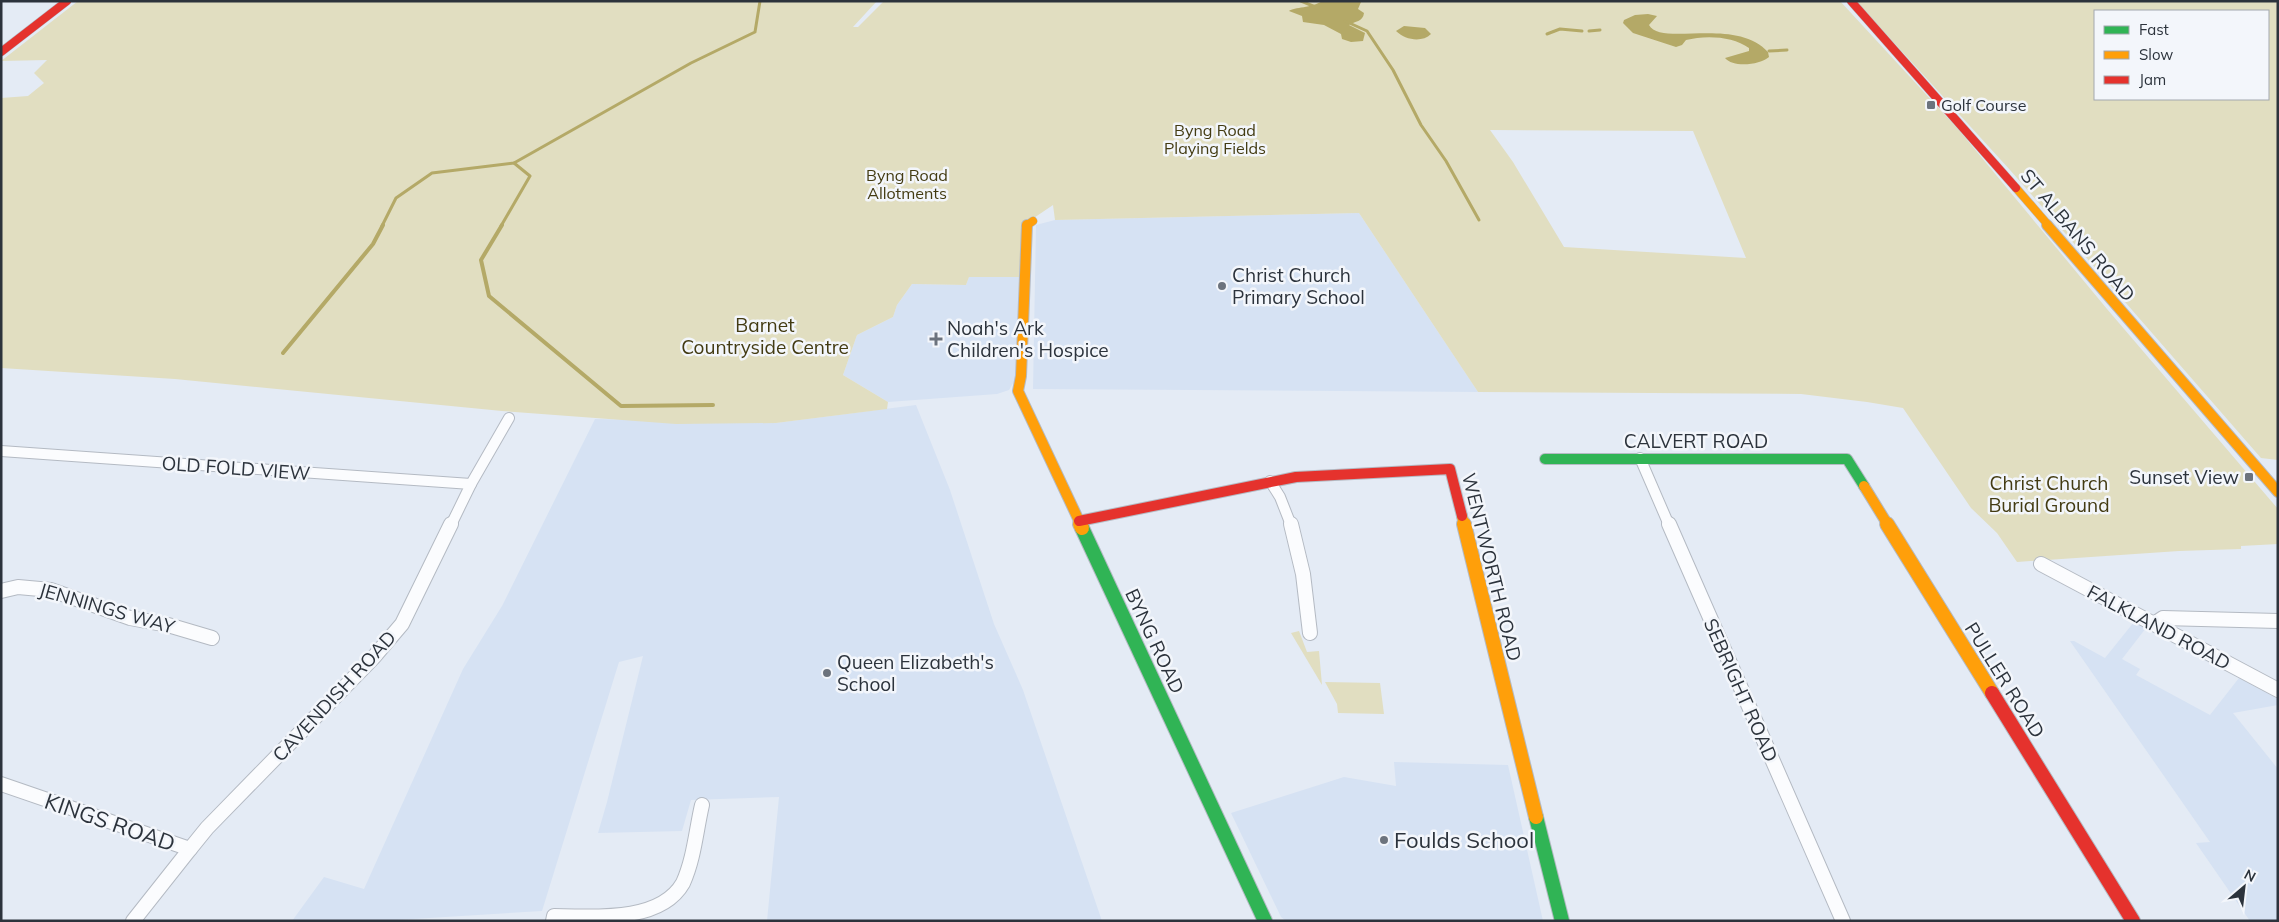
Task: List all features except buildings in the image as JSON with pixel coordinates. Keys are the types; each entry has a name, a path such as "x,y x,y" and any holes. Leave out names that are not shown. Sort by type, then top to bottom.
{"street":[{"path":"1,52 67,1"},
{"name":"ST ALBANS ROAD","path":"1851,1 2002,170 2119,310 2278,492"},
{"name":"BYNG ROAD","path":"1033,221 1026,225 1021,376 1018,391 1265,921"},
{"name":"CAVENDISH ROAD","path":"190,849 208,828 373,658 402,624 471,484 509,418"},
{"name":"OLD FOLD VIEW","path":"1,451 471,484"},
{"name":"SEBRIGHT ROAD","path":"1640,458 1843,921"},
{"name":"CALVERT ROAD","path":"1545,459 1847,459"},
{"name":"PULLER ROAD","path":"1847,459 2133,921"},
{"name":"WENTWORTH ROAD","path":"1079,521 1296,477 1450,469 1562,921"},
{"path":"1270,481 1277,490 1289,519 1306,586 1310,633"},
{"name":"FALKLAND ROAD","path":"2041,564 2278,690"},
{"name":"JENNINGS WAY","path":"1,591 25,586 37,586 74,596 130,618 168,625 212,638"},
{"path":"2154,624 2163,618 2278,621"},
{"name":"KINGS ROAD","path":"1,784 190,849 133,921"},
{"path":"554,918 637,917 652,914 664,907 676,896 683,883 702,804"}],"shaded area":[{"path":"1322,1 1361,2 1358,9 1364,13 1363,16 1360,20 1349,25 1365,33 1363,41 1351,42 1342,39 1341,34 1324,25 1303,22 1302,16 1289,11"},
{"path":"1648,14 1657,16 1649,25 1656,31 1668,33 1719,33 1737,36 1754,41 1768,52 1769,57 1759,62 1747,64 1734,63 1725,58 1749,51 1749,48 1735,41 1710,37 1686,40 1682,45 1676,47 1633,33 1623,23 1624,20 1635,15"},
{"path":"1404,26 1425,28 1431,34 1423,39 1404,37 1396,31"},
{"name":"Christ Church Primary School","path":"1359,213 1478,392 1033,389 1036,225 1055,220"},
{"name":"Noah's Ark Children's Hospice","path":"969,277 1019,277 1015,380 1009,390 997,394 888,402 843,375 857,335 893,317 897,305 912,284 966,285"},
{"name":"Queen Elizabeth's School","path":"916,405 950,490 994,624 1023,690 1102,921 767,921 779,797 691,800 682,831 598,833 643,656 619,662 542,911 381,921 292,921 324,877 364,889 463,669 502,606 595,419 776,423"},
{"path":"2134,622 2146,628 2122,659 2140,669 2136,675 2210,715 2239,678 2278,699 2278,705 2233,713 2278,769 2278,921 2250,921 2196,843 2210,842 2070,641 2074,641 2105,658"},
{"name":"Foulds School","path":"1394,762 1508,765 1543,921 1286,921 1281,917 1231,813 1344,777 1396,786"}],"green space":[{"path":"78,1 877,1 853,27 858,27 884,1 1840,1 1958,129 2107,309 2278,509 2278,544 2241,546 2241,549 2179,551 2017,562 1997,533 1971,508 1903,408 1801,394 1478,392 1359,213 1055,220 1053,205 1022,226 1019,277 969,277 966,285 912,284 897,305 893,317 857,335 843,375 888,402 887,409 776,423 676,424 502,411 175,379 1,368 1,98 28,96 44,83 34,73 47,60 1,61","holes":["1490,130 1693,131 1746,258 1564,247 1513,162"]},
{"path":"1856,1 2278,1 2278,460 2261,458 2010,170"},
{"path":"1299,631 1307,652 1319,651 1322,685 1291,633"},
{"path":"1325,682 1380,683 1384,714 1338,713 1337,704"}],"waterway":[{"path":"514,163 691,63 755,32 760,1"},
{"path":"1301,1 1318,8"},
{"path":"1345,21 1367,31 1393,70 1421,125 1446,161 1479,220"},
{"path":"1547,34 1560,29 1582,31"},
{"path":"1589,31 1600,30"},
{"path":"1769,51 1787,50"},
{"path":"382,226 396,198 432,173 514,163"},
{"path":"501,226 530,176 514,163"},
{"path":"283,353 373,244 383,225"},
{"path":"502,225 481,260 489,296 621,406 713,405"}],"traffic: fast":[{"path":"1545,459 1847,459 1864,486"},
{"path":"1082,528 1265,921"},
{"path":"1536,817 1562,921"}],"traffic: slow":[{"path":"2016,188 2278,492"},
{"path":"1033,221 1026,225 1021,376 1018,391 1082,528"},
{"path":"1864,486 1992,693"},
{"path":"1462,516 1536,817"}],"traffic: jam":[{"path":"1,52 67,1"},
{"path":"1851,1 2016,188"},
{"path":"1079,521 1296,477 1450,469 1462,516"},
{"path":"1992,693 2133,921"}],"place":[{"name":"Golf Course","path":"1931,105"},
{"name":"Christ Church Primary School","path":"1222,286"},
{"name":"Noah's Ark Children's Hospice","path":"936,339"},
{"name":"Sunset View","path":"2249,477"},
{"name":"Queen Elizabeth's School","path":"827,673"},
{"name":"Foulds School","path":"1384,840"}],"park label":[{"name":"Byng Road Playing Fields","path":"1215,139"},
{"name":"Byng Road Allotments","path":"907,184"},
{"name":"Barnet Countryside Centre","path":"765,336"},
{"name":"Christ Church Burial Ground","path":"2049,494"}]}
